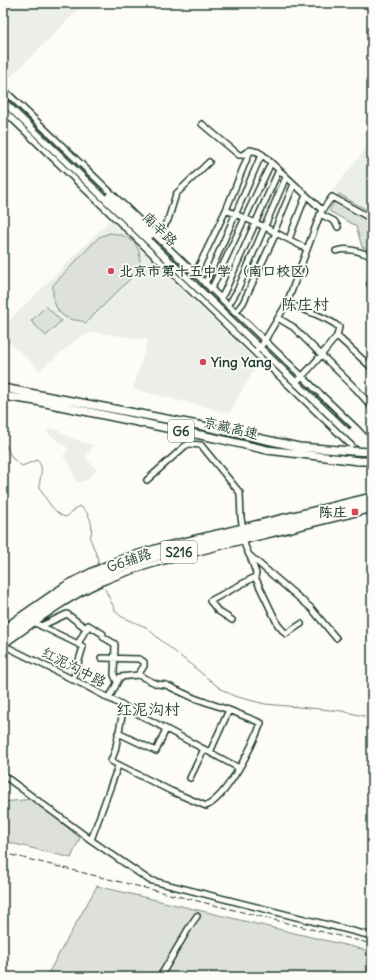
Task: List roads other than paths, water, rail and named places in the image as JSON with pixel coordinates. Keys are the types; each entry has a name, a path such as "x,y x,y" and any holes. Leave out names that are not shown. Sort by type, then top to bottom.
{"highway":[{"name":"京藏高速","path":"3,388 183,422 299,447 354,450 369,448"},
{"name":"京藏高速","path":"3,396 215,438 267,450 359,461 372,460"}],"main road":[{"name":"南辛路","path":"3,96 56,150"},
{"name":"南辛路","path":"3,101 369,448"},
{"name":"南辛路","path":"260,346 300,378 369,448"},
{"path":"369,448 372,460"},
{"name":"G6辅路","path":"3,639 70,593 96,579 116,571 161,556 372,500"},
{"name":"G6辅路","path":"3,633 68,589 94,575 121,564 160,552 372,505"}],"street":[{"path":"3,89 56,150"},
{"path":"3,110 56,150 157,237 235,313 260,346 354,450 372,467"},
{"path":"202,124 239,155 242,155 250,150 263,155 338,227"},
{"path":"195,274 226,210 250,150"},
{"path":"205,284 259,160 263,155"},
{"path":"157,237 168,220 176,194 209,162"},
{"path":"211,290 271,163"},
{"path":"220,298 279,170"},
{"path":"228,306 237,291 286,177"},
{"path":"235,313 243,303 275,232 294,184"},
{"path":"289,239 306,195"},
{"path":"260,346 287,303 321,212 332,198 372,219"},
{"path":"226,210 255,222 307,249"},
{"path":"336,251 350,249 372,256"},
{"path":"370,284 372,278"},
{"path":"287,303 330,320 339,326 337,336 309,370 300,378"},
{"path":"278,318 293,328 357,390 372,407"},
{"path":"337,336 372,368"},
{"path":"147,480 185,446 189,444 201,445 240,493 243,534 249,556 256,573 255,577 278,625 286,634 301,624"},
{"path":"354,450 369,448"},
{"name":"G6辅路","path":"3,645 73,598 99,584 125,573 243,534 372,496"},
{"name":"G6辅路","path":"3,628 65,585 119,559 158,547 243,534 372,509"},
{"path":"249,556 311,608 336,638"},
{"path":"232,620 218,611 210,601 255,577"},
{"path":"41,626 67,614 86,629"},
{"path":"35,623 83,647 73,680"},
{"path":"78,644 88,625 103,634 103,636 115,644 114,675 117,682"},
{"name":"红泥沟中路","path":"3,645 124,706 239,768"},
{"path":"101,658 142,660 144,662 144,666 138,675"},
{"path":"107,698 110,696 120,677 138,675 157,684 166,685 194,698 261,723 258,732 239,768 226,788 206,806 111,762 124,706"},
{"path":"210,752 228,710"},
{"path":"118,733 156,751 166,729"},
{"path":"190,778 204,749"},
{"path":"91,840 118,766"},
{"path":"3,775 91,840 149,880 372,936"},
{"path":"160,977 197,916"}],"waterway":[{"path":"3,440 12,458 22,466 37,460 40,463 40,487 47,500 58,513 66,517 79,506 86,512 90,520 92,530 90,538 98,559 97,565"},
{"path":"105,589 116,612 122,617 146,627 221,689 234,696 265,704 342,711 372,718"}],"railway":[{"path":"3,853 372,944"}],"place":[{"name":"北京市第十五中学 （南口校区）","path":"111,271"},
{"name":"Ying Yang","path":"203,362"},
{"name":"陈庄","path":"355,512"}],"district":[{"name":"陈庄村","path":"305,304"},
{"name":"红泥沟村","path":"148,709"}]}
